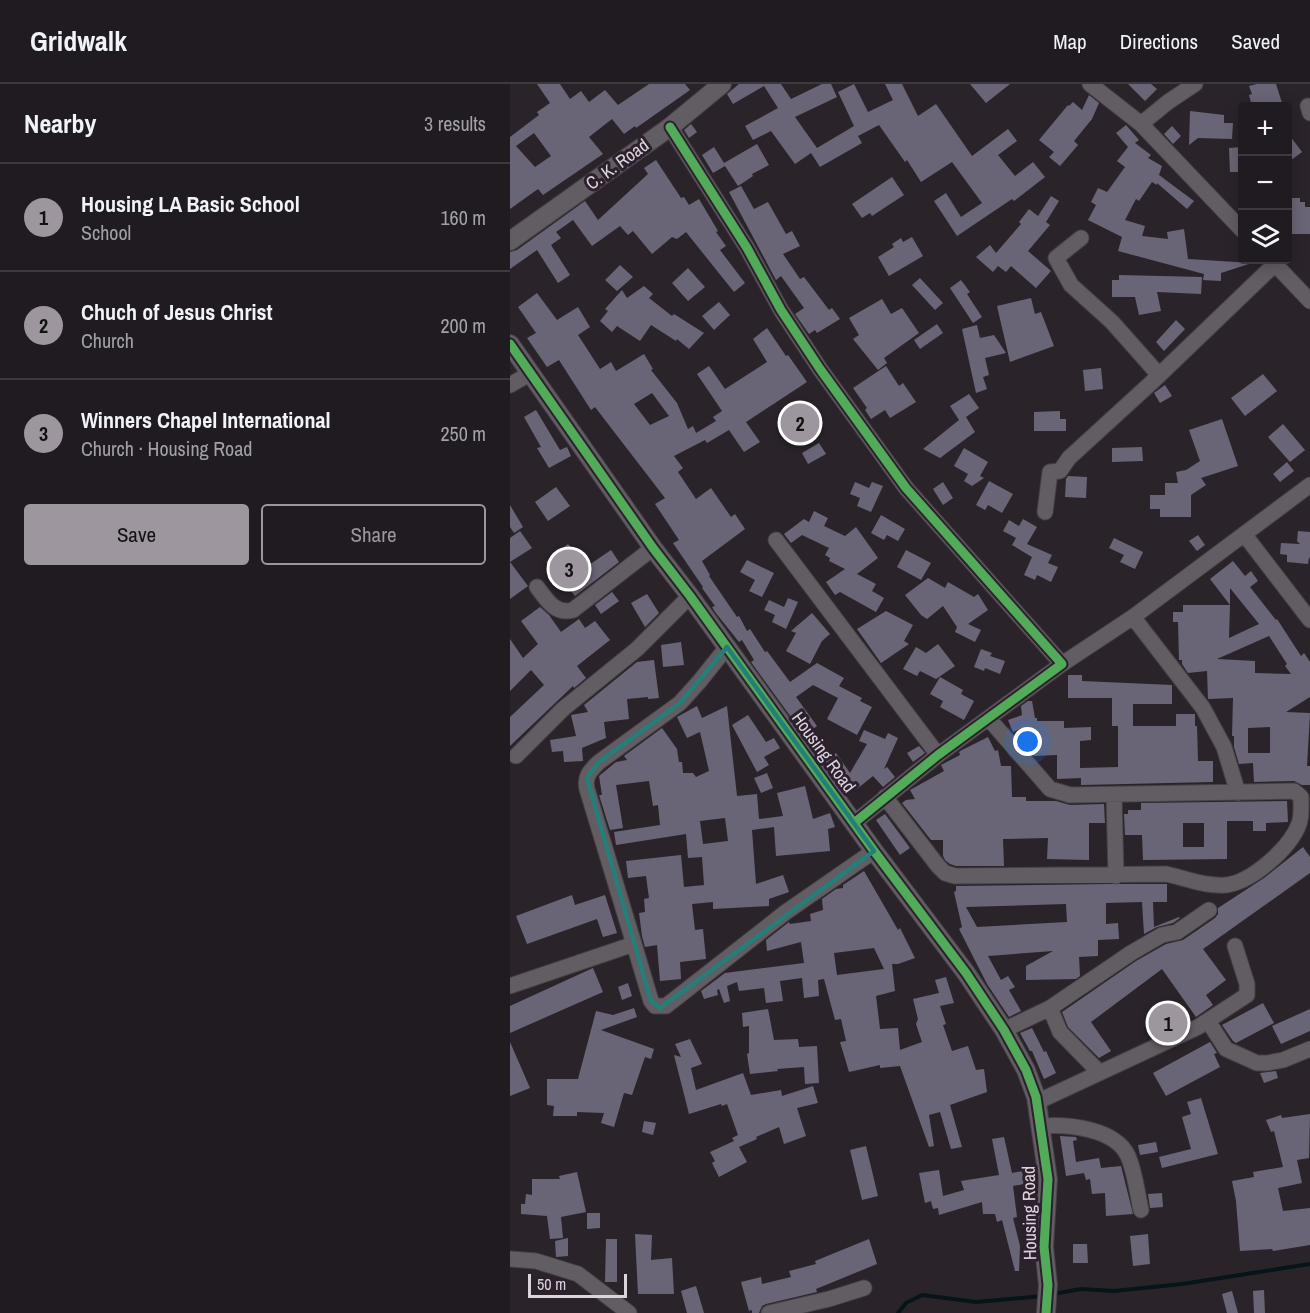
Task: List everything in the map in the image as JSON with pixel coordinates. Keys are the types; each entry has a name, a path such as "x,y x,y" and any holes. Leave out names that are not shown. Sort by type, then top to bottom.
{"street":[{"name":"C. K. Road","path":"510,241 670,127 722,84"},
{"path":"1090,84 1141,124 1238,226"},
{"path":"1141,124 1195,84"},
{"path":"670,127 747,248 781,309 813,359 906,488 1062,664"},
{"path":"1081,238 1056,258 1071,285 1112,321 1160,375"},
{"path":"1045,512 1050,472 1060,471 1070,458 1160,375 1271,264"},
{"path":"1275,264 1310,301"},
{"name":"Housing Road","path":"510,344 653,548 966,973 1004,1030 1026,1070 1037,1102 1041,1126 1048,1179 1044,1247 1048,1285 1046,1308"},
{"path":"510,386 531,373"},
{"path":"854,823 938,755 1062,664 1133,617 1310,485"},
{"path":"1244,534 1310,620"},
{"path":"776,540 938,755"},
{"path":"537,587 556,610 565,612 573,610 653,548"},
{"path":"516,756 563,709 638,649 690,596"},
{"path":"1133,617 1203,708 1224,747 1238,793"},
{"path":"727,647 680,703 600,762 590,771 587,778 587,789 651,1001 655,1006 666,1006 786,912 874,851"},
{"path":"885,796 938,866 950,876 1166,874 1196,882 1226,885 1250,876 1273,859 1294,836 1300,822 1300,796 1294,791 1070,795 1050,789 989,719"},
{"path":"1114,795 1116,876"},
{"path":"1004,1030 1050,1008 1131,953 1162,935 1177,932 1209,910"},
{"path":"510,986 634,944"},
{"path":"1037,1102 1208,1021 1247,995 1247,984 1235,946"},
{"path":"1050,1008 1060,1032 1100,1073"},
{"path":"1208,1021 1226,1049 1257,1063 1267,1064 1283,1060 1310,1049"},
{"path":"1041,1126 1060,1124 1115,1139 1123,1146 1129,1157 1141,1210"},
{"path":"510,1259 548,1263 578,1274 629,1313"},
{"path":"769,1313 829,1299 864,1287"}],"highlighted area":[{"path":"727,647 874,851 660,1008 651,1001 587,778 599,762 680,703"}],"building":[{"path":"537,84 560,84 570,99 581,91 589,102 605,90 618,105 649,84 685,84 690,90 624,134 612,119 589,137 603,154 543,195 538,189 510,209 510,137 539,115 537,112 550,103","holes":["534,133 551,156 535,167 516,146"]},
{"path":"739,84 781,84 791,99 822,84 831,84 837,97 795,117 817,148 854,126 838,92 854,84 868,112 893,100 885,84 902,84 918,116 936,104 972,156 1008,129 1017,141 998,155 1015,176 1033,162 1045,177 1014,201 1012,199 957,236 934,201 946,193 961,217 982,203 952,162 921,182 879,125 858,136 862,143 820,167 811,153 795,164 771,131 753,140 745,126 778,108 764,86 733,104 727,94"},
{"path":"970,84 1010,84 986,103"},
{"path":"1128,84 1151,84 1157,89 1145,101"},
{"path":"1276,84 1282,102 1251,102 1249,95 1252,94 1249,86"},
{"path":"1089,95 1099,103 1092,119 1074,141 1078,145 1060,166 1049,157 1054,152 1039,140 1068,105 1073,102 1082,110"},
{"path":"1190,111 1224,115 1224,123 1233,123 1232,139 1198,138 1189,145"},
{"path":"691,124 697,132 689,138 684,130"},
{"path":"1126,125 1139,140 1135,143 1151,155 1148,158 1162,166 1159,175 1194,201 1187,209 1157,183 1157,185 1152,182 1139,201 1136,199 1125,220 1145,226 1142,236 1168,239 1167,232 1184,229 1188,259 1249,264 1221,273 1221,281 1203,280 1204,274 1118,251 1122,237 1088,220 1096,205 1091,202 1098,188 1107,192 1125,167 1117,161 1128,147 1116,133"},
{"path":"1172,126 1181,136 1173,144 1164,134"},
{"path":"1292,139 1302,152 1292,159"},
{"path":"757,144 769,165 752,174 753,176 738,186 725,166 713,173 702,155 714,147 724,163"},
{"path":"1238,147 1238,172 1230,172 1229,148"},
{"path":"656,160 681,198 684,197 689,205 699,199 718,231 716,232 726,246 720,250 745,283 734,292 686,232 677,239 672,237 652,254 633,231 628,235 620,226 592,246 573,220 556,232 561,238 551,245 570,275 558,283 537,250 510,269 510,252 517,250 585,201 598,220 648,174 644,168"},
{"path":"892,177 904,195 872,216 870,213 862,218 852,204"},
{"path":"741,186 754,209 768,202 786,234 792,231 800,246 783,254 800,279 804,277 829,310 832,308 840,319 817,333 815,330 809,334 795,314 804,308 781,276 776,280 729,192"},
{"path":"1051,196 1059,201 1046,222 1050,225 1028,251 1051,271 1036,288 1011,266 1006,272 998,266 993,272 976,257 990,245 996,253 1021,224 1019,222 1029,209 1038,216"},
{"path":"1292,198 1300,198 1300,202 1305,202 1305,207 1310,207 1310,234 1292,234"},
{"path":"912,237 923,256 889,276 878,257 894,247 892,244 901,238 903,242"},
{"path":"620,265 633,277 617,291 605,280"},
{"path":"688,268 705,287 688,301 672,283"},
{"path":"1119,275 1202,277 1201,294 1157,292 1161,311 1139,315 1135,297 1112,297 1112,280 1119,280"},
{"path":"920,278 943,303 935,310 912,285"},
{"path":"961,280 970,292 967,294 982,317 973,323 950,288"},
{"path":"644,286 653,294 649,298 672,316 674,314 704,333 689,349 677,339 676,341 651,325 640,341 617,326 612,332 600,321 608,311 605,309 622,290 627,298"},
{"path":"537,293 557,320 578,307 590,327 578,335 600,369 611,362 616,371 644,354 653,369 651,370 677,403 688,429 693,426 696,433 716,421 713,417 722,411 697,374 709,366 725,389 767,362 753,339 767,328 807,382 746,422 760,442 744,452 729,430 707,443 705,440 674,456 683,468 678,472 696,499 711,488 731,517 735,514 745,529 702,561 709,576 737,617 739,616 747,631 750,629 765,652 767,651 790,682 817,663 844,678 839,686 862,698 860,701 872,707 857,735 827,719 838,698 813,685 796,697 817,726 805,735 796,724 751,662 754,660 742,640 739,642 715,612 712,607 715,606 673,543 679,540 655,504 665,498 595,407 591,410 559,360 547,367 527,338 536,333 518,307","holes":["652,393 669,416 650,425 634,404"]},
{"path":"1031,298 1035,314 1041,312 1054,346 1010,362 997,306"},
{"path":"882,299 891,314 902,308 919,333 884,358 887,363 878,370 853,339 859,335 849,318"},
{"path":"719,302 730,315 714,330 702,316"},
{"path":"1176,320 1185,329 1164,351 1156,342"},
{"path":"937,324 943,333 920,349 914,340"},
{"path":"977,325 980,338 994,335 1006,353 985,358 989,375 983,377 987,389 976,393 962,329"},
{"path":"886,366 899,386 903,383 916,402 890,418 885,410 871,419 865,410 867,408 853,388"},
{"path":"1101,368 1103,389 1085,391 1083,370"},
{"path":"1263,374 1277,391 1245,416 1231,398"},
{"path":"1165,385 1172,396 1160,403 1154,393"},
{"path":"969,394 979,408 966,417 975,432 940,458 923,449 959,420 950,406"},
{"path":"536,410 560,450 567,447 571,456 549,468 537,448 541,447 524,417"},
{"path":"1060,411 1060,419 1066,419 1066,431 1034,431 1034,412"},
{"path":"1222,419 1238,466 1201,478 1206,485 1191,495 1191,517 1160,517 1160,509 1150,509 1150,495 1165,495 1165,483 1178,483 1176,472 1186,470 1200,461 1189,430"},
{"path":"1283,424 1305,450 1290,462 1268,437"},
{"path":"819,443 826,454 808,464 802,453"},
{"path":"1142,447 1143,461 1112,462 1112,448"},
{"path":"964,448 988,462 980,476 984,478 972,486 964,481 968,474 954,466"},
{"path":"1287,462 1294,471 1280,482 1273,474"},
{"path":"1068,476 1087,477 1086,498 1065,497"},
{"path":"989,481 1013,494 1002,513 988,505 985,510 976,505"},
{"path":"855,482 869,488 872,482 883,486 871,512 857,506 860,498 850,494"},
{"path":"943,482 953,498 943,505 933,489"},
{"path":"556,487 570,506 548,521 535,502"},
{"path":"510,505 523,527 514,533 510,527"},
{"path":"814,511 828,518 824,526 845,536 856,527 878,558 857,574 876,584 872,591 884,598 876,612 840,592 835,595 826,582 845,569 829,561 830,558 825,555 829,548 802,535 791,543 784,534 804,519 809,522"},
{"path":"881,515 905,529 898,541 887,535 884,540 871,533"},
{"path":"1023,519 1037,527 1027,544 1052,555 1048,563 1058,567 1051,582 1037,575 1035,580 1024,575 1032,557 1012,545 1016,538 1003,531 1009,520 1019,526"},
{"path":"520,531 532,548 510,562 510,538"},
{"path":"1298,531 1310,532 1308,564 1287,562 1287,555 1280,554 1281,543 1300,544 1297,541"},
{"path":"1198,535 1205,545 1197,551 1189,541"},
{"path":"1114,538 1143,552 1135,569 1120,562 1124,555 1109,548"},
{"path":"568,544 586,567 611,550 619,562 575,596 546,562"},
{"path":"906,550 931,563 921,580 897,567"},
{"path":"747,560 774,573 762,597 749,591 755,580 740,572"},
{"path":"1233,561 1245,576 1251,571 1258,581 1250,587 1277,619 1301,656 1304,653 1310,662 1310,697 1286,712 1310,713 1307,766 1310,766 1310,785 1302,785 1294,781 1254,782 1253,763 1239,764 1234,747 1234,736 1232,736 1233,698 1208,699 1207,671 1188,673 1182,660 1179,660 1178,622 1173,622 1173,612 1183,612 1183,605 1230,605 1210,579","holes":["1230,588 1259,624 1229,638 1230,605","1269,636 1291,674 1255,673 1255,661 1217,659","1270,727 1270,753 1248,753 1248,728"]},
{"path":"510,562 528,586 510,599"},
{"path":"928,578 945,588 948,582 974,597 978,594 988,610 968,624 981,630 975,642 955,632 957,627 943,606 927,619 905,595"},
{"path":"612,592 619,601 601,614 595,605"},
{"path":"647,594 659,613 645,627 631,603"},
{"path":"788,598 798,602 786,629 772,622 775,615 764,610 769,600 784,607"},
{"path":"540,607 561,632 579,619 585,628 595,621 610,640 577,666 586,678 574,688 573,686 510,746 510,717 544,685 531,670 510,691 510,639 523,658 538,644 521,621"},
{"path":"886,611 913,625 904,641 909,644 881,663 857,629"},
{"path":"812,613 830,634 822,641 810,664 786,651 796,633 791,631"},
{"path":"681,642 684,665 663,667 661,645"},
{"path":"938,644 955,666 936,679 920,671 917,676 903,669 916,647 926,653"},
{"path":"981,649 992,653 990,656 1005,661 1000,674 985,668 984,671 974,667"},
{"path":"654,660 659,698 627,699 629,719 604,722 606,738 582,748 583,761 564,762 563,751 552,752 550,740 576,736 571,715 588,712 584,705 637,662"},
{"path":"1068,675 1082,675 1082,681 1172,685 1172,704 1133,704 1133,726 1176,726 1176,714 1195,714 1198,761 1213,761 1213,782 1081,785 1081,778 1057,779 1057,755 1034,756 1024,744 1022,728 1013,732 1008,720 1022,715 1021,706 1028,701 1032,701 1037,721 1064,721 1064,728 1091,727 1091,740 1080,741 1080,768 1118,767 1118,726 1112,726 1112,698 1068,698"},
{"path":"940,677 963,690 961,694 974,701 964,720 940,707 943,701 930,694"},
{"path":"697,706 702,718 727,706 737,796 757,794 759,819 783,816 777,793 805,786 813,819 830,813 835,827 828,829 830,851 776,856 774,827 752,830 756,884 783,875 789,892 769,899 769,906 713,909 713,902 692,904 695,930 703,929 706,959 680,962 681,979 660,981 657,945 645,947 642,936 639,913 645,912 644,899 649,898 646,876 628,878 626,861 681,855 684,887 704,885 702,857 688,858 686,834 616,845 614,832 660,825 658,805 653,806 649,781 616,785 623,828 610,830 599,795 602,795 599,776 616,762 627,760 624,756 662,728 677,749 683,773 693,773 696,777 709,771 700,732 687,738 677,717","holes":["725,818 728,841 703,844 700,821"]},
{"path":"748,715 766,742 774,738 780,748 764,757 769,765 757,772 732,725"},
{"path":"864,730 885,739 888,733 898,738 884,769 887,767 895,777 883,787 873,776 857,789 852,785 850,787 825,761 836,753 850,773 867,744 859,741"},
{"path":"988,737 995,751 998,750 1001,766 1011,766 1012,797 1026,797 1026,801 1056,801 1070,805 1104,804 1105,823 1089,823 1089,860 1047,859 1048,838 1003,839 1004,866 956,866 945,860 943,840 931,840 902,803 915,799 910,790 944,771 941,765 960,755 959,752 962,750"},
{"path":"919,746 925,753 913,762 907,753"},
{"path":"767,773 773,788 761,793 754,778"},
{"path":"1287,801 1288,822 1266,823 1266,831 1253,831 1253,821 1227,821 1227,859 1143,860 1142,835 1125,835 1124,814 1128,814 1128,810 1141,810 1141,803","holes":["1183,823 1204,823 1204,847 1183,847"]},
{"path":"885,814 910,848 900,855 876,820"},
{"path":"1303,847 1310,857 1310,873 1203,949 1226,980 1206,995 1213,1005 1196,1017 1162,969 1091,1022 1111,1051 1099,1058 1068,1027 1062,1012 1136,961 1166,944 1183,940 1215,918 1218,908 1264,878"},
{"path":"864,871 898,930 900,928 915,958 892,964 895,991 876,996 880,1029 898,1028 900,1050 922,1042 916,1024 918,1019 913,999 939,993 935,980 946,977 954,1003 940,1006 946,1024 943,1025 952,1051 968,1046 976,1070 984,1069 987,1092 950,1105 962,1147 951,1149 940,1112 929,1115 934,1146 929,1147 900,1066 880,1068 880,1065 849,1072 840,1042 846,1041 841,1019 835,1020 824,979 818,980 819,996 804,998 802,978 780,981 783,1001 766,1003 764,988 739,991 737,982 727,986 730,1001 724,1003 719,989 717,990 718,995 704,999 701,991 725,973 804,963 801,942 767,951 766,940 789,922 790,924 811,921 810,914 823,910 822,899 836,889 843,888 843,885","holes":["874,948 884,969 837,975 834,953"]},
{"path":"1167,884 1167,902 1153,902 1154,927 1180,918 1144,934 1142,902 1106,903 1106,924 1118,923 1119,939 1098,940 1098,956 1079,957 1080,976 1076,979 1026,980 1026,966 1053,951 988,956 1001,980 1008,976 1015,987 1009,990 1021,1011 1009,1017 987,984 959,929 962,927 954,892 956,886","holes":["1066,904 1067,922 977,927 966,907"]},
{"path":"572,895 575,905 605,895 617,933 603,937 597,919 527,944 516,916"},
{"path":"593,968 603,992 510,1033 510,1006"},
{"path":"628,983 632,996 622,1000 618,987"},
{"path":"1263,1003 1274,1023 1236,1043 1233,1041 1222,1025"},
{"path":"634,1008 637,1017 601,1030 654,1049 651,1059 645,1057 632,1095 624,1093 614,1127 601,1123 604,1113 577,1112 577,1116 553,1116 554,1106 547,1105 547,1079 578,1079 596,1011 613,1015"},
{"path":"768,1009 774,1040 798,1039 799,1047 817,1046 819,1083 805,1084 804,1067 750,1074 747,1054 749,1053 749,1026 743,1027 742,1013"},
{"path":"1310,1009 1310,1031 1281,1044 1272,1026"},
{"path":"1032,1028 1056,1073 1044,1079 1032,1051 1020,1033"},
{"path":"690,1039 702,1064 691,1068 696,1090 743,1073 751,1095 781,1090 782,1096 813,1086 818,1103 797,1108 806,1136 784,1144 779,1127 756,1137 757,1139 739,1147 747,1162 719,1177 712,1163 715,1161 710,1152 734,1141 732,1138 738,1135 727,1104 689,1114 674,1055 681,1057 675,1044"},
{"path":"510,1042 530,1088 510,1096"},
{"path":"1210,1042 1217,1053 1214,1054 1220,1067 1166,1096 1153,1073"},
{"path":"1276,1071 1278,1078 1264,1083 1260,1073"},
{"path":"1201,1098 1218,1154 1162,1168 1159,1157 1191,1149 1182,1117 1191,1114 1187,1102"},
{"path":"1310,1114 1309,1158 1297,1160 1302,1183 1278,1188 1283,1211 1310,1208 1310,1245 1273,1251 1272,1249 1240,1251 1232,1181 1254,1177 1253,1172 1283,1167 1274,1131 1271,1132 1266,1120 1281,1115 1282,1118"},
{"path":"644,1121 656,1123 653,1135 642,1132"},
{"path":"1060,1136 1076,1137 1077,1140 1073,1141 1076,1162 1099,1158 1101,1168 1121,1166 1133,1214 1106,1216 1105,1193 1092,1194 1090,1179 1086,1180 1084,1173 1066,1176"},
{"path":"1004,1137 1012,1173 1022,1171 1024,1184 1013,1186 1017,1217 1013,1218 1020,1246 1019,1271 1015,1271 1002,1220 997,1222 995,1214 983,1214 982,1202 939,1215 938,1208 933,1209 931,1201 925,1203 919,1173 939,1170 943,1196 964,1190 961,1181 999,1175 992,1139"},
{"path":"1156,1142 1158,1152 1140,1155 1138,1145"},
{"path":"866,1146 878,1196 862,1200 850,1150"},
{"path":"577,1172 586,1212 561,1217 563,1238 550,1239 547,1216 521,1214 521,1204 525,1204 526,1194 532,1195 532,1179 560,1179 559,1176"},
{"path":"1162,1193 1163,1207 1150,1208 1148,1194"},
{"path":"587,1213 600,1213 600,1228 587,1229"},
{"path":"635,1234 652,1235 651,1260 672,1258 674,1294 638,1294"},
{"path":"1148,1234 1150,1264 1133,1266 1130,1236"},
{"path":"568,1238 568,1256 556,1257 555,1241"},
{"path":"606,1239 617,1239 617,1282 605,1282"},
{"path":"869,1239 877,1264 816,1289 817,1292 766,1304 762,1306 759,1313 749,1311 741,1282 761,1277 762,1284 791,1277 789,1271 816,1264 815,1261"},
{"path":"1073,1244 1087,1244 1088,1263 1073,1263"},
{"path":"696,1286 704,1313 687,1313 681,1291"},
{"path":"1264,1290 1265,1313 1254,1313 1253,1291"},
{"path":"1232,1291 1238,1313 1227,1313 1222,1294"}],"waterway":[{"path":"1053,1294 1081,1289 1114,1291 1182,1284 1310,1264"},
{"path":"898,1313 906,1303 922,1295 976,1302 1043,1296"}],"cycle path":[{"path":"670,127 747,248 781,310 820,369 906,488 1062,664 938,755 854,823"},
{"path":"510,344 653,548 966,973 1004,1030 1026,1070 1036,1097 1048,1179 1044,1247 1048,1285 1046,1313"}],"place":[{"name":"Chuch of Jesus Christ","path":"800,423"},
{"name":"Winners Chapel International","path":"569,569"},
{"name":"Housing LA Basic School","path":"1168,1023"}]}
